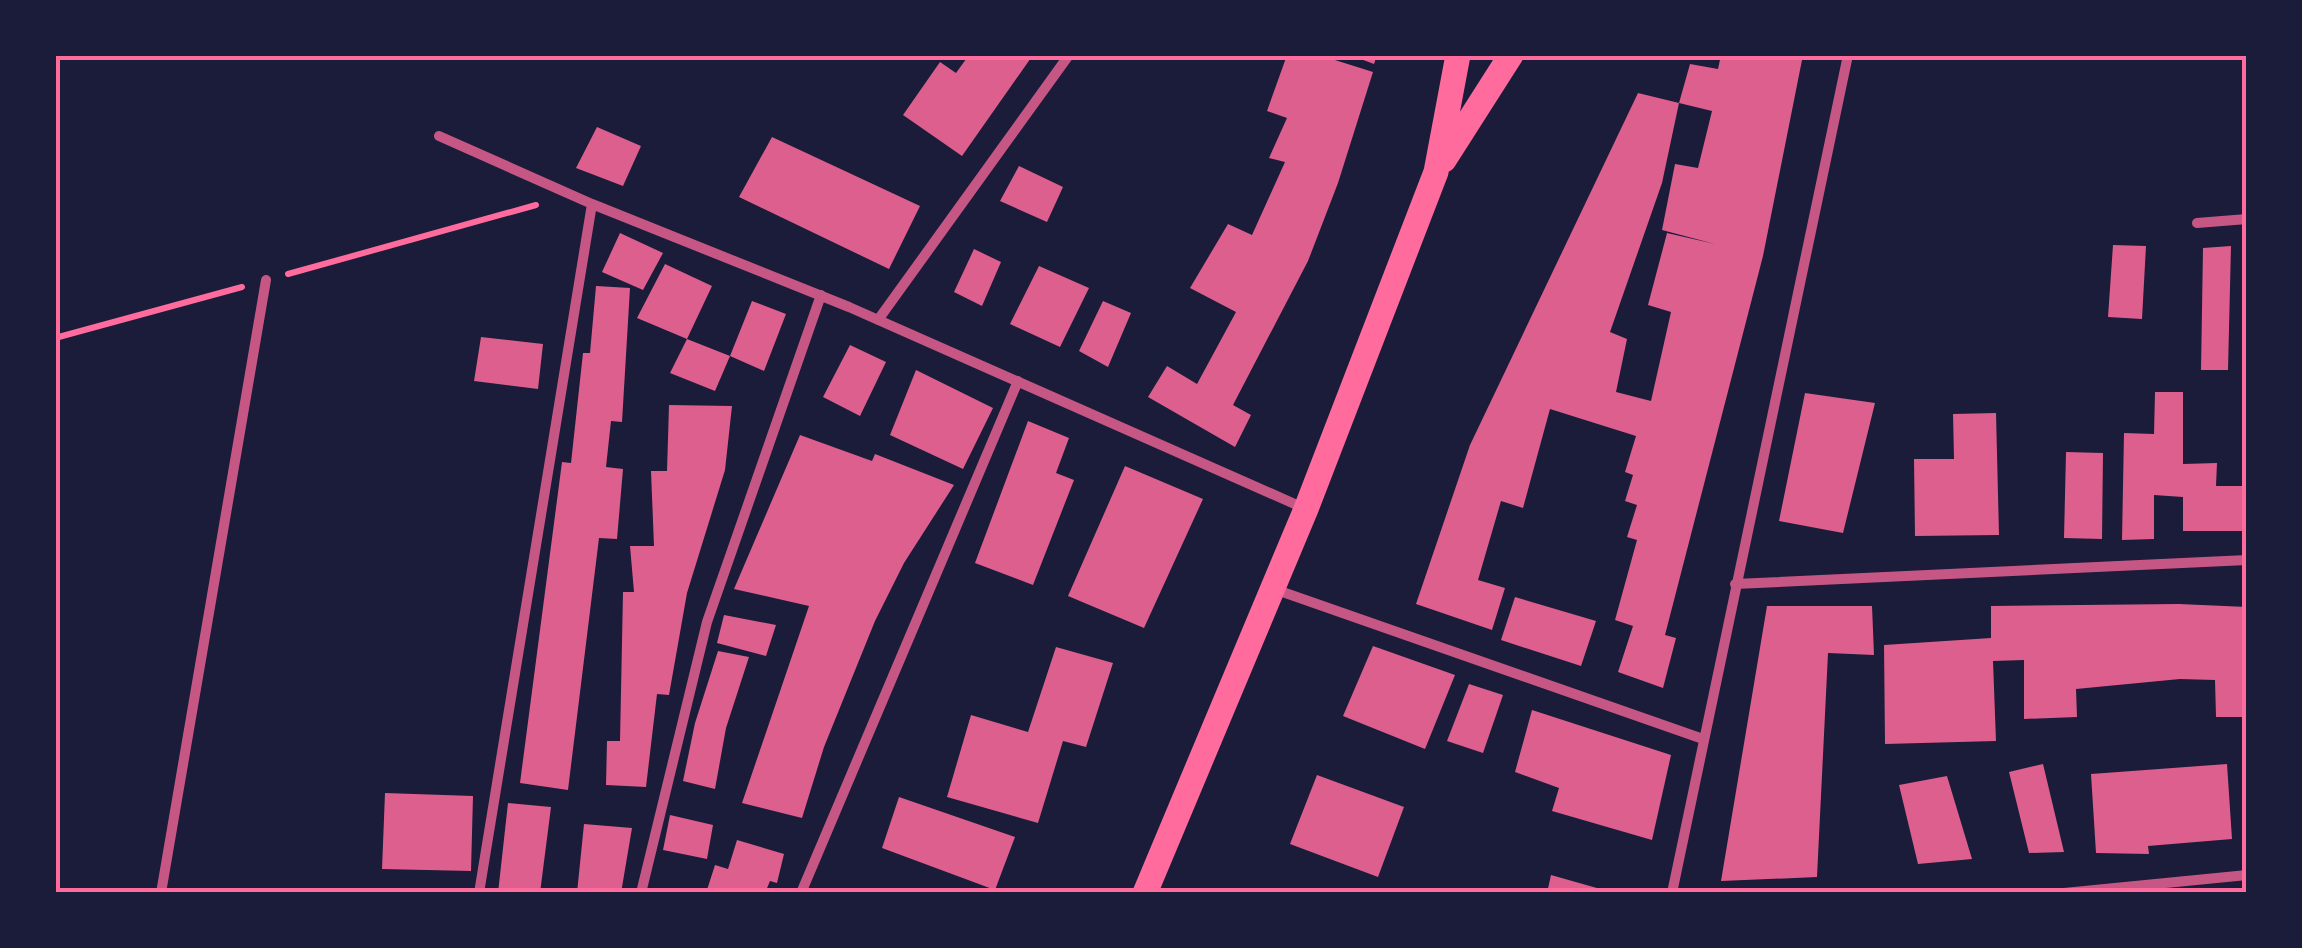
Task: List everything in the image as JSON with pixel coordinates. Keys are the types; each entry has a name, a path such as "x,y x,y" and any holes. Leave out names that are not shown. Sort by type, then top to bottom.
{"main road":[{"path":"1145,893 1270,587 1306,509 1436,172 1458,55"},
{"path":"1436,172 1511,55"}],"street":[{"path":"878,320 1068,55"},
{"path":"1672,893 1848,55"},
{"path":"440,136 571,196 878,320 1306,509"},
{"path":"478,893 592,204"},
{"path":"2197,223 2247,219"},
{"path":"161,893 266,280"},
{"path":"640,893 708,622 821,296"},
{"path":"801,893 1018,381"},
{"path":"1736,584 2247,560"},
{"path":"1270,587 1703,739"},
{"path":"2064,893 2247,875"}],"path":[{"path":"55,338 571,196"}],"building":[{"path":"969,55 1033,55 962,156 903,115 940,62 956,73"},
{"path":"1287,55 1319,55 1373,72 1338,183 1308,261 1233,405 1251,415 1235,447 1148,397 1167,366 1197,384 1236,312 1190,288 1228,224 1252,235 1285,162 1269,158 1287,118 1267,111"},
{"path":"1350,55 1377,55 1374,64"},
{"path":"1721,55 1803,55 1763,256 1665,635 1676,638 1663,688 1618,672 1633,626 1615,620 1637,540 1627,537 1637,505 1625,501 1633,475 1625,472 1636,436 1550,409 1523,508 1501,501 1478,580 1505,588 1492,630 1416,604 1470,445 1638,93 1679,103 1690,64 1718,69","holes":["1679,103 1712,111 1698,168 1675,164 1662,230 1715,244 1667,233 1648,305 1671,312 1651,401 1616,392 1627,339 1610,332 1662,183"]},
{"path":"597,127 641,146 623,186 576,168"},
{"path":"772,137 920,206 889,269 739,197"},
{"path":"1019,166 1063,187 1047,222 1000,201"},
{"path":"620,233 663,253 643,290 602,272"},
{"path":"2113,245 2146,246 2142,319 2108,317"},
{"path":"2231,246 2228,370 2201,370 2203,248"},
{"path":"974,249 1001,262 982,306 954,292"},
{"path":"665,264 712,286 687,339 637,318"},
{"path":"1039,266 1089,288 1060,347 1010,324"},
{"path":"596,286 630,288 622,422 611,421 606,467 623,469 617,539 599,538 568,790 520,783 562,462 571,463 583,353 590,353"},
{"path":"752,301 786,314 764,371 730,356"},
{"path":"1103,301 1131,313 1108,367 1079,351"},
{"path":"481,337 543,344 538,389 474,381"},
{"path":"687,339 730,356 715,391 670,373"},
{"path":"850,345 886,362 860,416 823,397"},
{"path":"916,370 993,408 963,469 890,435"},
{"path":"2155,392 2183,392 2183,464 2217,463 2216,486 2247,486 2247,531 2183,531 2183,497 2154,495 2154,539 2122,540 2124,433 2154,434"},
{"path":"1805,393 1875,403 1843,533 1779,521"},
{"path":"669,405 732,406 725,470 687,593 669,695 657,694 646,787 606,785 607,741 620,741 623,592 634,592 630,546 654,546 651,471 667,471"},
{"path":"1996,413 1999,535 1915,536 1914,459 1954,459 1953,414"},
{"path":"1028,421 1069,438 1056,473 1074,480 1033,585 975,563"},
{"path":"800,435 872,461 875,454 954,485 904,563 875,621 824,747 802,818 742,803 809,606 734,589"},
{"path":"2066,452 2103,453 2102,539 2064,538"},
{"path":"1125,466 1203,499 1144,628 1068,596"},
{"path":"1515,597 1596,621 1581,666 1501,640"},
{"path":"1767,606 1872,606 1874,655 1828,653 1817,877 1721,881"},
{"path":"1991,606 2247,607 2247,717 2216,717 2215,680 2180,679 2076,689 2077,717 2024,719 2024,660 1993,661 1996,741 1885,744 1884,645 1991,638"},
{"path":"724,615 776,625 766,656 717,643"},
{"path":"1373,646 1455,675 1425,749 1343,716"},
{"path":"1056,647 1113,663 1086,747 1063,741 1038,823 947,797 971,715 1028,732"},
{"path":"718,651 749,657 726,728 715,789 683,781 695,723"},
{"path":"1469,684 1503,695 1483,753 1447,741"},
{"path":"1532,710 1671,755 1652,840 1552,811 1559,788 1515,772"},
{"path":"2043,764 2064,852 2029,853 2009,772"},
{"path":"2227,764 2232,839 2148,846 2149,854 2096,853 2091,774"},
{"path":"1317,775 1404,807 1378,877 1290,844"},
{"path":"1947,776 1972,859 1918,864 1899,785"},
{"path":"385,793 473,796 471,871 382,869"},
{"path":"899,797 1015,837 995,890 882,848"},
{"path":"508,803 551,807 540,893 498,893"},
{"path":"670,815 713,825 707,859 663,850"},
{"path":"584,824 632,828 621,893 577,893"},
{"path":"737,840 784,854 777,883 770,881 765,893 706,893 715,865 728,869"},
{"path":"1551,875 1611,892 1611,893 1547,893"}]}
